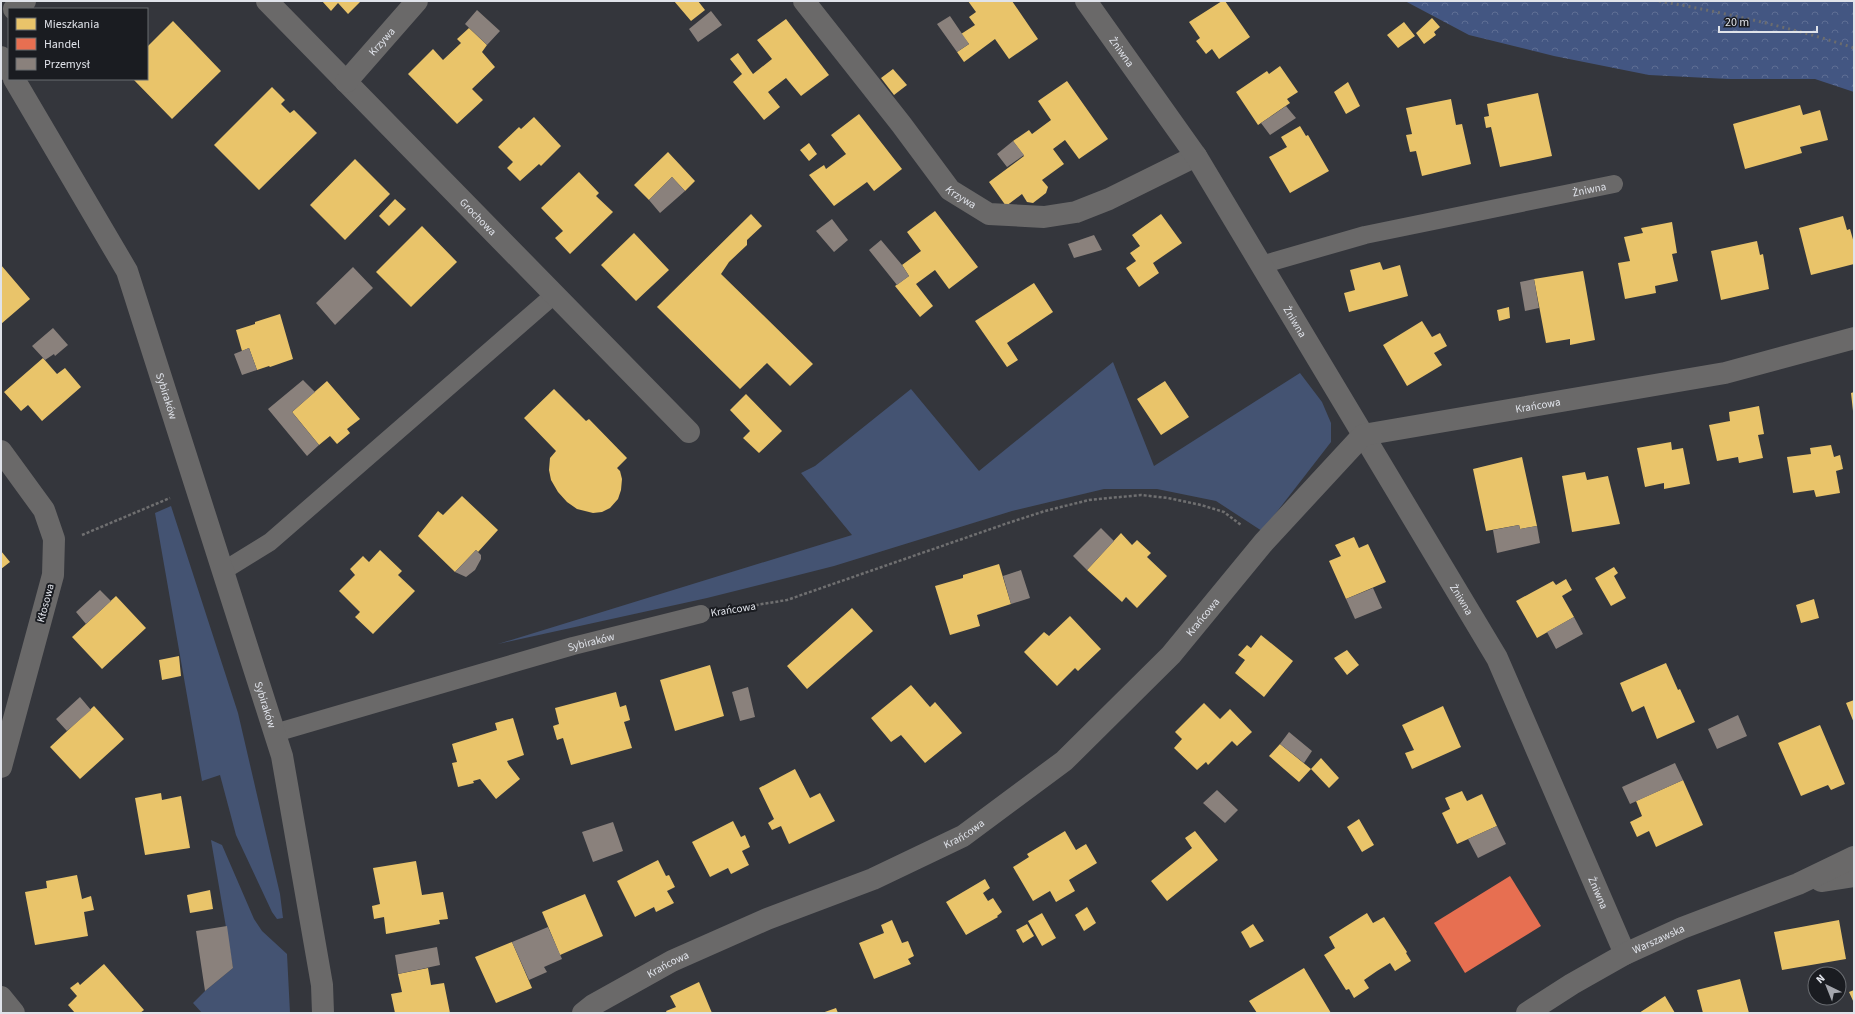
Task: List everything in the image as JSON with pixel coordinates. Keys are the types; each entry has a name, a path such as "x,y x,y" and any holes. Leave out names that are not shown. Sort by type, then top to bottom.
{"street":[{"path":"15,8 25,1"},
{"name":"Grochowa","path":"267,1 689,432"},
{"name":"Krzywa","path":"346,82 417,1"},
{"name":"Krzywa","path":"804,1 901,124 950,190 989,214 1044,218 1076,212 1109,198 1196,156"},
{"name":"Żniwna","path":"1086,1 1196,156 1497,658 1625,954"},
{"path":"1,57 8,69"},
{"name":"Sybiraków","path":"15,80 127,271 282,756 318,957 322,985 323,1013"},
{"name":"Krańcowa","path":"583,1013 593,1005 672,961 767,919 873,879 963,836 1064,761 1171,655 1264,542 1363,435 1725,373 1854,338"},
{"name":"Kłosowa","path":"1,451 44,510 54,539 53,574 1,767"},
{"name":"Warszawska","path":"1527,1013 1572,984 1625,954 1682,928 1798,884 1854,857"},
{"name":"Warszawska","path":"1798,884 1854,876"},
{"path":"1,997 14,1013"}],"lane":[{"name":"Żniwna","path":"1261,265 1364,235 1614,184"},
{"path":"223,571 270,542 554,295"},
{"name":"Sybiraków","path":"275,733 573,646 701,614"}],"path":[{"path":"54,539 75,538 173,497 197,491"},
{"name":"Krańcowa","path":"701,614 787,600 1045,511 1089,500 1117,496 1141,495 1168,498 1201,505 1224,512 1264,542"}],"shaded area":[{"path":"1113,362 1154,466 1300,373 1322,402 1331,423 1331,442 1262,531 1216,501 1157,489 1104,489 1012,511 834,566 707,598 498,644 852,535 801,473 815,466 911,389 979,471"},
{"path":"171,506 238,713 280,894 283,918 277,919 272,912 236,835 220,775 202,781 155,513"},
{"path":"211,840 222,845 254,919 262,931 287,954 290,1013 202,1013 193,1003 233,968"}],"green space":[{"path":"1405,1 1854,1 1854,92 1815,79 1728,79 1649,75 1554,56 1469,35"}],"building: Mieszkania":[{"path":"322,1 361,1 348,14 338,3 331,11"},
{"path":"674,1 698,1 705,10 691,21"},
{"path":"968,1 1012,1 1038,39 1009,59 995,39 964,62 957,52 969,44 961,34 975,25 969,17 976,12"},
{"path":"1222,1 1225,1 1250,37 1219,59 1212,49 1206,54 1196,41 1200,38 1189,22"},
{"path":"1432,18 1440,27 1434,32 1436,35 1424,44 1416,33"},
{"path":"786,19 829,75 801,96 786,78 768,92 780,107 764,120 733,82 742,74 730,59 738,53 753,74 772,59 757,40"},
{"path":"173,21 221,71 172,119 134,80 148,80 148,46"},
{"path":"1404,22 1415,36 1398,48 1387,35"},
{"path":"469,28 487,45 482,52 495,67 472,89 483,100 457,124 408,74 433,49 443,60 461,43 457,39"},
{"path":"1280,66 1298,92 1287,99 1290,103 1258,125 1236,92 1267,71 1269,74"},
{"path":"893,69 907,85 894,95 881,78"},
{"path":"1067,81 1108,139 1079,159 1065,140 1053,149 1064,164 1042,180 1048,187 1046,193 1033,203 1027,202 1022,194 1006,206 989,182 1024,156 1013,141 1029,130 1032,134 1051,120 1038,101"},
{"path":"1348,82 1360,106 1346,114 1334,92"},
{"path":"272,87 285,100 281,104 290,113 294,110 317,133 259,190 214,145"},
{"path":"1538,93 1552,156 1500,167 1491,127 1486,128 1484,117 1489,116 1487,104"},
{"path":"1451,99 1456,125 1462,124 1471,164 1422,176 1416,151 1410,152 1406,135 1412,134 1406,108"},
{"path":"1800,105 1803,115 1820,110 1828,140 1800,147 1802,153 1745,169 1733,124"},
{"path":"859,114 902,169 874,191 867,182 834,206 809,175 824,165 826,169 846,154 831,135"},
{"path":"534,117 561,146 541,166 539,164 520,181 507,168 513,162 498,147 519,127 521,129"},
{"path":"1300,126 1306,136 1308,135 1329,171 1290,193 1269,157 1287,147 1281,137"},
{"path":"809,143 817,154 809,161 800,150"},
{"path":"668,152 695,181 685,191 672,177 649,200 634,185"},
{"path":"355,159 390,194 345,240 310,205"},
{"path":"579,172 599,193 596,196 613,212 570,254 555,238 563,231 541,208"},
{"path":"395,199 406,209 389,226 379,216"},
{"path":"935,211 978,267 949,289 935,270 916,284 933,306 920,317 895,286 909,276 902,265 921,251 907,232"},
{"path":"751,214 762,226 747,240 747,245 729,262 721,274 813,364 790,386 767,363 740,389 657,307"},
{"path":"1161,214 1182,243 1153,263 1159,273 1139,287 1126,268 1136,261 1130,253 1140,246 1132,235"},
{"path":"1843,216 1847,230 1850,229 1854,243 1854,264 1811,275 1799,228"},
{"path":"1672,222 1677,253 1672,254 1678,281 1655,286 1656,293 1625,299 1618,263 1630,261 1624,237 1643,233 1641,228"},
{"path":"422,226 457,262 411,307 376,272"},
{"path":"634,233 669,270 636,301 601,265"},
{"path":"1757,241 1760,255 1763,254 1769,289 1721,300 1711,251"},
{"path":"1380,262 1383,270 1400,265 1408,296 1349,312 1344,293 1355,290 1350,270"},
{"path":"1,265 30,299 1,324"},
{"path":"1583,271 1595,340 1570,345 1570,339 1546,343 1534,279"},
{"path":"1034,283 1053,312 1007,343 1018,360 1007,367 975,321"},
{"path":"1509,307 1510,318 1499,321 1497,310"},
{"path":"280,314 293,359 257,370 249,348 242,351 236,330"},
{"path":"1422,321 1432,337 1440,333 1447,346 1434,353 1442,365 1407,386 1383,345"},
{"path":"43,358 57,374 65,368 81,387 42,421 28,405 21,411 4,392"},
{"path":"327,381 360,419 347,429 350,433 337,444 330,436 319,445 292,412"},
{"path":"1165,381 1189,417 1161,435 1137,399"},
{"path":"554,389 586,421 589,419 627,458 617,468 620,471 622,479 618,499 610,508 602,512 593,513 577,509 567,502 558,492 551,480 549,470 550,458 556,451 524,418"},
{"path":"1854,392 1854,411 1853,411 1851,393"},
{"path":"746,394 782,431 759,453 743,438 750,431 730,410"},
{"path":"1759,406 1764,434 1758,435 1763,458 1739,463 1738,457 1717,461 1709,425 1730,421 1729,412"},
{"path":"1671,442 1672,450 1683,448 1690,484 1664,489 1664,483 1645,487 1637,448"},
{"path":"1831,445 1834,457 1840,455 1843,469 1836,471 1840,493 1816,497 1814,490 1793,493 1787,457 1811,454 1810,448"},
{"path":"1522,457 1537,526 1520,529 1519,525 1486,531 1473,469"},
{"path":"1585,472 1587,480 1608,476 1620,524 1572,532 1562,476"},
{"path":"462,496 498,530 478,552 476,550 455,572 418,536 438,511 443,515"},
{"path":"1121,533 1132,545 1137,540 1151,553 1147,557 1167,576 1137,608 1126,597 1122,602 1087,570"},
{"path":"1354,537 1359,548 1368,544 1386,582 1346,599 1329,561 1341,556 1335,545"},
{"path":"380,550 402,571 398,575 415,591 373,634 355,617 360,612 339,591 355,575 350,569 363,556 369,562"},
{"path":"1,551 10,562 1,569"},
{"path":"999,564 1011,604 977,615 980,626 950,635 935,586 963,578 963,575"},
{"path":"1614,567 1618,573 1614,576 1626,598 1611,606 1595,578"},
{"path":"1566,579 1572,590 1562,596 1574,617 1537,638 1516,601 1553,581 1556,585"},
{"path":"116,596 146,628 102,669 72,637"},
{"path":"1814,599 1819,618 1801,623 1796,605"},
{"path":"852,608 873,631 807,689 787,666"},
{"path":"1070,616 1101,649 1078,671 1075,668 1057,686 1024,652 1044,632 1049,636"},
{"path":"1261,635 1293,661 1264,697 1235,673 1245,660 1238,655 1247,645 1251,648"},
{"path":"1347,650 1359,665 1347,675 1334,658"},
{"path":"179,656 181,676 162,680 159,660"},
{"path":"1666,663 1695,722 1657,739 1644,706 1632,712 1620,683"},
{"path":"710,665 724,716 675,731 660,680"},
{"path":"911,685 930,707 935,702 962,733 925,763 901,735 891,742 871,718"},
{"path":"616,692 620,707 626,705 630,720 624,722 632,748 571,765 563,738 557,740 553,726 559,724 555,708"},
{"path":"1854,700 1854,723 1846,703"},
{"path":"1204,703 1220,719 1230,709 1252,732 1237,746 1232,741 1208,765 1206,762 1197,770 1174,748 1182,739 1175,732"},
{"path":"94,706 124,739 80,779 50,747"},
{"path":"1443,706 1461,747 1412,769 1405,753 1414,750 1402,725"},
{"path":"513,718 524,755 507,761 520,779 496,799 480,779 473,781 474,783 458,787 452,763 457,762 452,744 497,730 495,723"},
{"path":"1820,725 1845,784 1831,790 1828,785 1801,796 1778,743"},
{"path":"1280,744 1311,769 1299,782 1269,756"},
{"path":"1321,758 1339,778 1329,788 1311,769"},
{"path":"795,769 810,798 820,793 835,821 789,844 781,826 772,830 768,823 774,819 759,788"},
{"path":"1683,780 1703,825 1656,847 1649,831 1637,837 1630,822 1642,816 1636,801"},
{"path":"1462,791 1467,801 1482,794 1497,826 1457,844 1442,813 1450,809 1445,798"},
{"path":"161,793 162,800 181,796 190,848 145,855 135,798"},
{"path":"1359,819 1374,845 1362,852 1347,827"},
{"path":"733,821 741,837 745,835 750,847 742,851 749,865 731,874 728,868 710,877 692,842"},
{"path":"1065,831 1076,850 1086,844 1097,863 1069,880 1075,891 1056,902 1050,891 1033,901 1013,867 1029,857 1027,854"},
{"path":"1195,831 1218,860 1167,901 1151,881 1192,848 1185,838"},
{"path":"658,860 666,876 669,875 675,887 667,891 674,903 656,912 654,907 635,917 617,881"},
{"path":"416,861 422,895 443,892 448,919 439,920 440,924 386,934 384,917 374,919 372,906 380,904 373,868"},
{"path":"77,875 82,899 91,896 94,910 84,912 88,936 35,945 25,892 47,888 46,881"},
{"path":"985,879 990,888 983,893 988,901 993,898 1002,912 997,916 998,917 966,935 946,902"},
{"path":"210,890 213,909 190,913 187,895"},
{"path":"585,894 603,936 560,955 542,912"},
{"path":"1087,907 1096,923 1084,931 1075,915"},
{"path":"1042,913 1056,938 1042,946 1028,921"},
{"path":"1367,913 1373,923 1384,917 1407,952 1406,953 1411,961 1395,971 1390,963 1377,971 1364,980 1369,988 1354,998 1349,989 1346,990 1324,955 1335,948 1329,937"},
{"path":"892,920 902,943 908,941 914,956 908,959 911,964 874,979 859,943 884,933 881,925"},
{"path":"1839,920 1846,959 1782,970 1774,932"},
{"path":"1027,924 1034,936 1023,943 1016,930"},
{"path":"1253,924 1264,941 1250,948 1241,932"},
{"path":"512,942 532,988 496,1003 475,957"},
{"path":"104,964 144,1010 140,1013 75,1013 68,1005 77,996 70,988 78,982 80,985"},
{"path":"428,968 431,985 444,983 450,1013 395,1013 391,994 402,992 398,974"},
{"path":"1304,968 1331,1013 1257,1013 1249,1001"},
{"path":"1740,979 1749,1013 1703,1013 1697,990"},
{"path":"699,982 712,1013 667,1013 666,1011 676,1007 670,996"},
{"path":"1854,990 1854,1003 1849,992"},
{"path":"1665,996 1675,1013 1639,1013"},
{"path":"836,1008 838,1013 822,1013"}],"building: Handel":[{"path":"1510,876 1541,926 1465,973 1434,923"}],"building: Przemysł":[{"path":"477,10 500,31 487,45 465,24"},
{"path":"711,11 722,25 698,42 689,29"},
{"path":"950,16 969,44 957,52 937,24"},
{"path":"1286,106 1296,118 1270,135 1261,123"},
{"path":"1013,141 1024,155 1007,167 997,154"},
{"path":"672,177 685,191 660,213 649,200"},
{"path":"832,219 848,240 834,252 816,231"},
{"path":"1094,235 1102,250 1074,258 1068,244"},
{"path":"881,240 902,265 909,276 897,285 869,250"},
{"path":"353,267 373,288 335,325 316,303"},
{"path":"1534,279 1539,308 1525,311 1520,282"},
{"path":"53,328 68,345 55,356 54,354 45,360 32,346"},
{"path":"249,348 257,370 242,375 234,354"},
{"path":"303,380 315,392 292,412 319,445 307,456 268,409"},
{"path":"1519,525 1520,529 1537,526 1540,543 1497,553 1493,530"},
{"path":"1101,528 1114,541 1087,570 1073,556"},
{"path":"476,550 481,555 481,559 475,570 466,577 455,572"},
{"path":"1021,570 1030,598 1011,604 1003,576"},
{"path":"1373,588 1382,608 1355,619 1346,599"},
{"path":"100,590 111,601 86,624 76,612"},
{"path":"1574,617 1583,634 1556,649 1547,632"},
{"path":"748,687 755,717 740,721 732,692"},
{"path":"80,697 91,710 67,731 56,719"},
{"path":"1738,715 1747,736 1717,749 1708,729"},
{"path":"1289,732 1312,751 1304,763 1280,744"},
{"path":"1675,763 1683,780 1630,804 1622,787"},
{"path":"1217,790 1238,810 1225,823 1203,803"},
{"path":"613,822 623,851 593,862 582,832"},
{"path":"1497,826 1506,844 1478,858 1468,839"},
{"path":"227,926 233,968 205,991 196,931"},
{"path":"548,927 562,959 544,967 547,972 529,980 512,942"},
{"path":"437,947 440,965 398,974 395,955"}],"railway":[{"path":"1659,1 1758,21 1806,33 1854,48"}]}
